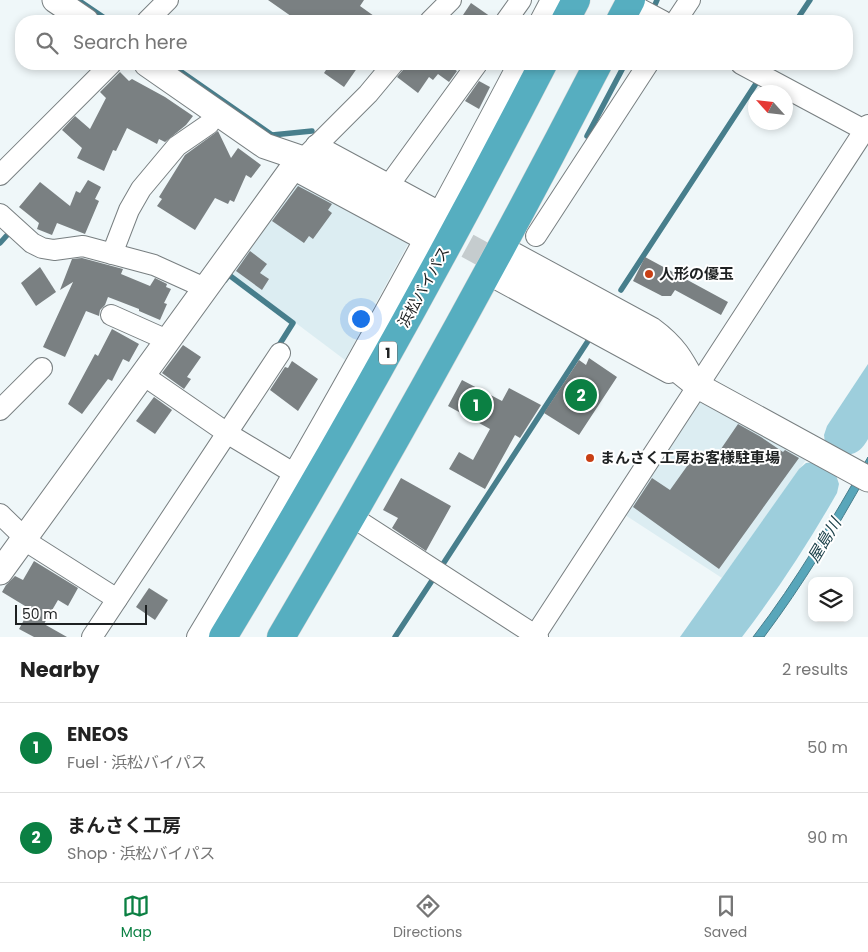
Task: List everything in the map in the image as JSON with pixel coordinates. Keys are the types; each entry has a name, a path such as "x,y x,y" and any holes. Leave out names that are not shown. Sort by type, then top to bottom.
{"highway":[{"path":"568,15 576,0"},
{"name":"浜松バイパス","path":"223,637 303,479 438,229 539,70"},
{"path":"280,637 351,516 487,274 512,257 595,70"}],"street":[{"path":"55,0 77,15"},
{"path":"153,15 168,0"},
{"path":"436,15 452,0"},
{"path":"510,15 521,0"},
{"path":"543,15 551,0"},
{"path":"680,15 690,0"},
{"path":"627,8 646,15"},
{"path":"0,175 105,70"},
{"path":"156,70 265,146 389,185 438,229"},
{"path":"0,572 204,290 304,158 364,99 389,70"},
{"path":"389,185 473,70"},
{"path":"438,229 515,70"},
{"path":"536,236 644,70"},
{"path":"351,516 536,636 867,129 754,70"},
{"path":"112,254 129,210 142,189 177,146 209,124 217,112"},
{"path":"304,158 438,229"},
{"path":"554,208 531,232 512,257 644,343 698,386"},
{"path":"4,225 32,244 42,248 54,250 83,246 154,265 196,284 204,290"},
{"path":"487,274 859,474"},
{"path":"111,315 158,336 166,342"},
{"path":"92,637 280,353"},
{"path":"0,410 42,368"},
{"path":"143,375 227,432 303,479 197,637"},
{"path":"0,514 32,545 117,599"}],"shaded area":[{"path":"294,182 407,238 408,244 345,360 228,272"},
{"path":"868,364 868,439 860,450 848,455 825,443 824,435 827,426"},
{"path":"701,399 808,457 722,578 622,513"},
{"path":"815,462 836,475 839,484 837,493 792,567 742,637 680,637 799,469 806,463"}],"water":[{"name":"屋島川","path":"868,457 868,473 806,577 764,637 753,637 799,571"}],"building":[{"path":"268,0 364,0 360,6 373,15 289,15"},
{"path":"471,3 488,15 463,15"},
{"path":"326,70 356,70 344,87 324,73"},
{"path":"403,70 457,71 449,82 438,74 433,80 429,77 418,93 397,77"},
{"path":"120,72 129,81 132,79 165,97 193,116 186,125 165,142 159,139 157,144 127,128 116,151 113,150 104,171 77,158 82,148 62,130 75,116 90,129 106,98 100,92"},
{"path":"479,81 490,87 479,109 465,101"},
{"path":"218,131 231,158 238,148 261,165 251,178 246,175 234,202 230,200 228,204 215,198 195,230 157,206 162,199 159,197 185,155"},
{"path":"88,180 101,187 95,199 99,201 85,234 57,223 52,235 37,229 39,223 19,207 40,182 70,206 76,191 80,193"},
{"path":"298,186 332,204 328,210 332,213 313,239 309,236 304,243 272,221"},
{"path":"250,251 267,264 260,273 269,279 262,290 236,271"},
{"path":"645,257 728,302 721,315 675,290 671,296 662,296 633,281"},
{"path":"82,258 123,269 121,274 150,286 155,278 167,284 166,287 171,289 164,303 167,304 160,320 139,311 139,309 108,297 105,305 100,310 99,316 86,311 65,357 43,347 73,282 60,290 72,259"},
{"path":"40,267 56,292 36,306 21,283"},
{"path":"112,329 139,344 129,362 123,359 112,381 108,379 82,414 68,404 95,354 98,356"},
{"path":"183,345 201,357 187,377 191,379 184,389 162,373"},
{"path":"589,358 617,377 579,435 544,413 579,360 586,365"},
{"path":"292,361 318,379 298,411 270,390 285,367 288,368"},
{"path":"462,380 502,401 509,388 541,405 520,438 515,435 485,489 449,469 459,452 473,460 490,429 448,406"},
{"path":"154,397 172,410 155,434 136,421"},
{"path":"738,424 783,452 785,450 799,458 719,569 633,507 652,478 670,490 695,455 710,465"},
{"path":"401,478 451,506 426,551 392,528 398,518 383,510"},
{"path":"34,561 78,588 68,606 58,600 44,624 67,637 34,637 19,629 30,609 2,592 15,576 23,580"},
{"path":"149,588 168,600 155,620 136,607"}],"waterway":[{"path":"78,0 100,15"},
{"path":"654,7 657,0"},
{"path":"800,15 810,0"},
{"path":"179,70 272,135 312,131"},
{"path":"587,136 622,70"},
{"path":"621,290 759,79"},
{"path":"0,243 9,233"},
{"path":"225,280 229,275 293,323 276,350"},
{"path":"443,564 588,341"},
{"path":"395,637 435,576"}],"tunnel":[{"path":"435,228 512,270"}],"place":[{"name":"人形の優玉","path":"649,274"},
{"name":"まんさく工房","path":"581,395"},
{"name":"ENEOS","path":"476,405"},
{"name":"まんさく工房お客様駐車場","path":"590,458"}]}
